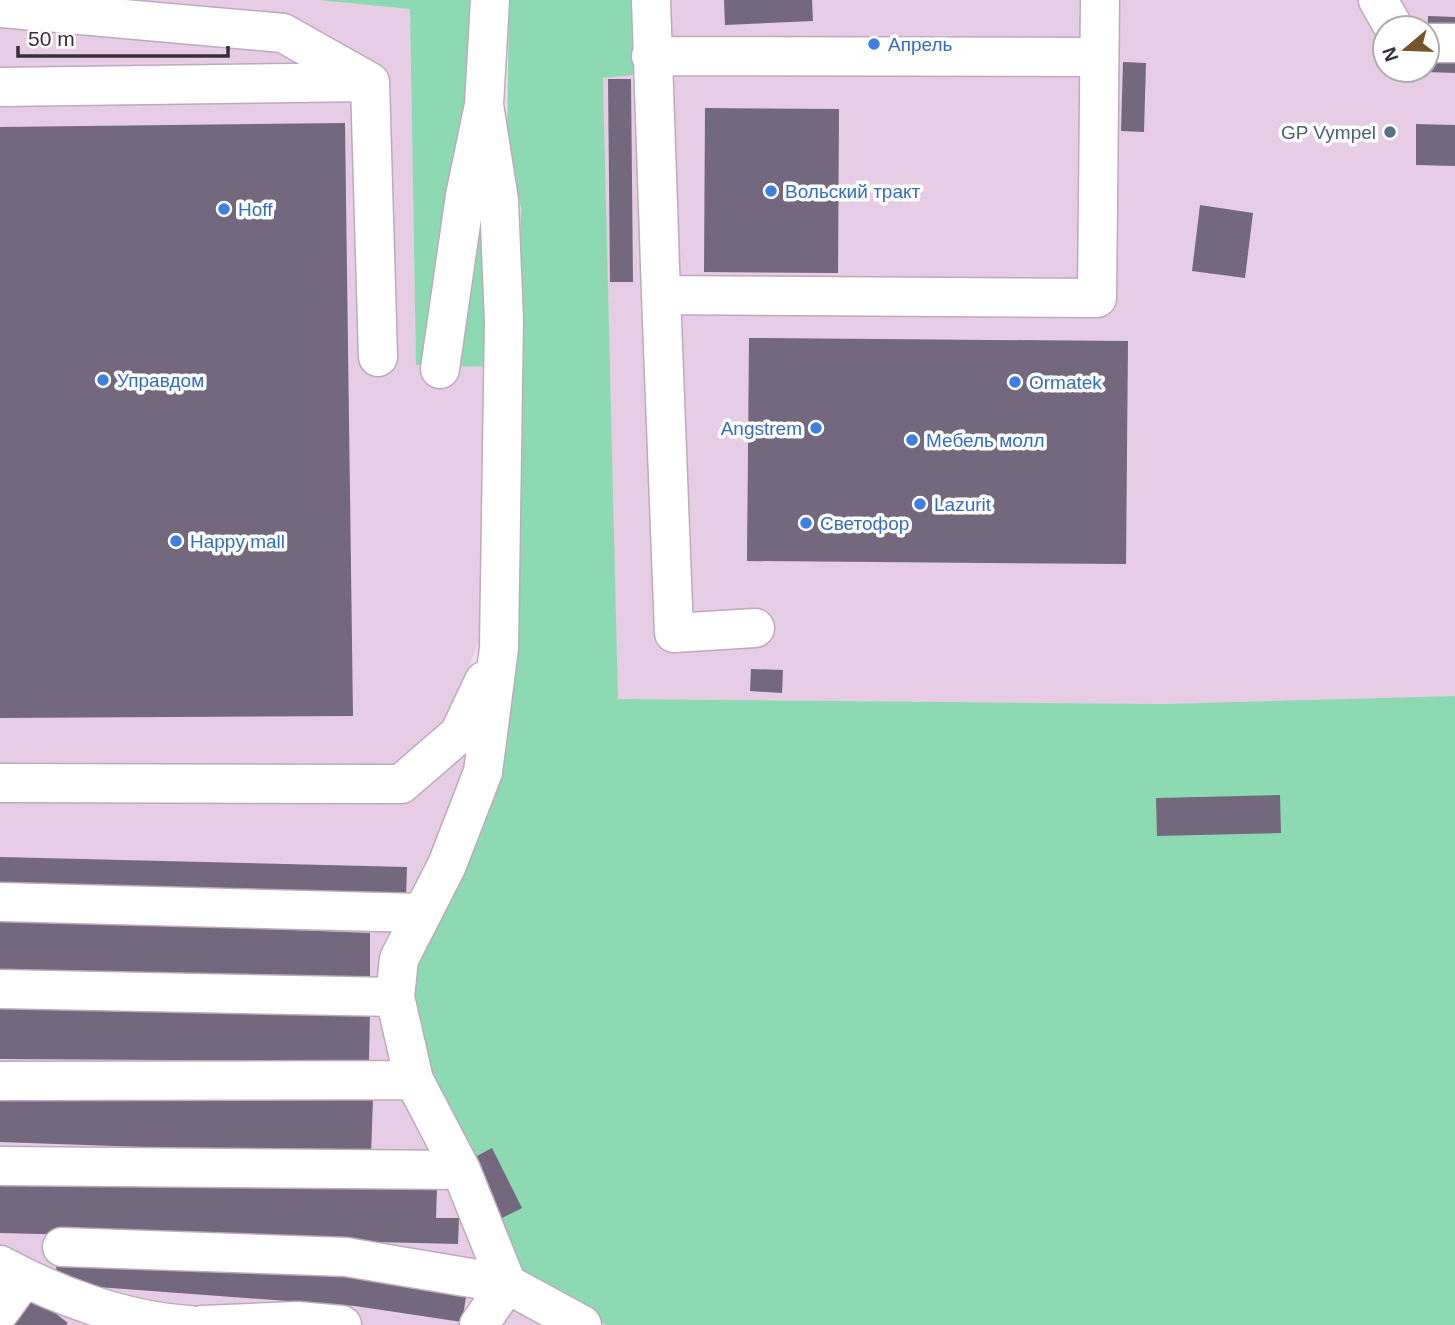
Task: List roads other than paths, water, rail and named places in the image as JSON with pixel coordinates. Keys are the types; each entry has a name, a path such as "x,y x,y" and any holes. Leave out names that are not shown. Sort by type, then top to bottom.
{"lane":[{"path":"440,369 465,196 484,106 490,0"},
{"path":"651,0 674,633 755,628"},
{"path":"661,295 1097,298 1100,0"},
{"path":"0,8 283,33 370,82"},
{"path":"651,56 1100,57"},
{"path":"0,87 370,82"},
{"path":"370,82 378,357"},
{"path":"484,106 499,201 504,321 499,648 483,772 447,865 419,914 399,959 395,997 414,1080 461,1170 507,1284"},
{"path":"0,783 401,784 459,734 499,648"},
{"path":"0,902 419,914"},
{"path":"0,989 395,997"},
{"path":"0,1080 414,1080"},
{"path":"0,1166 461,1170"},
{"path":"62,1247 346,1257 507,1284 582,1325"},
{"path":"0,1311 12,1272 99,1316 189,1325"},
{"path":"479,1325 507,1284"},
{"path":"202,1325 342,1325"}],"place":[{"name":"Апрель","path":"874,44"},
{"name":"GP Vympel","path":"1390,132"},
{"name":"Вольский тракт","path":"771,191"},
{"name":"Hoff","path":"224,209"},
{"name":"Управдом","path":"103,380"},
{"name":"Ormatek","path":"1015,382"},
{"name":"Angstrem","path":"816,428"},
{"name":"Мебель молл","path":"912,440"},
{"name":"Lazurit","path":"920,504"},
{"name":"Светофор","path":"806,523"},
{"name":"Happy mall","path":"176,541"}]}
